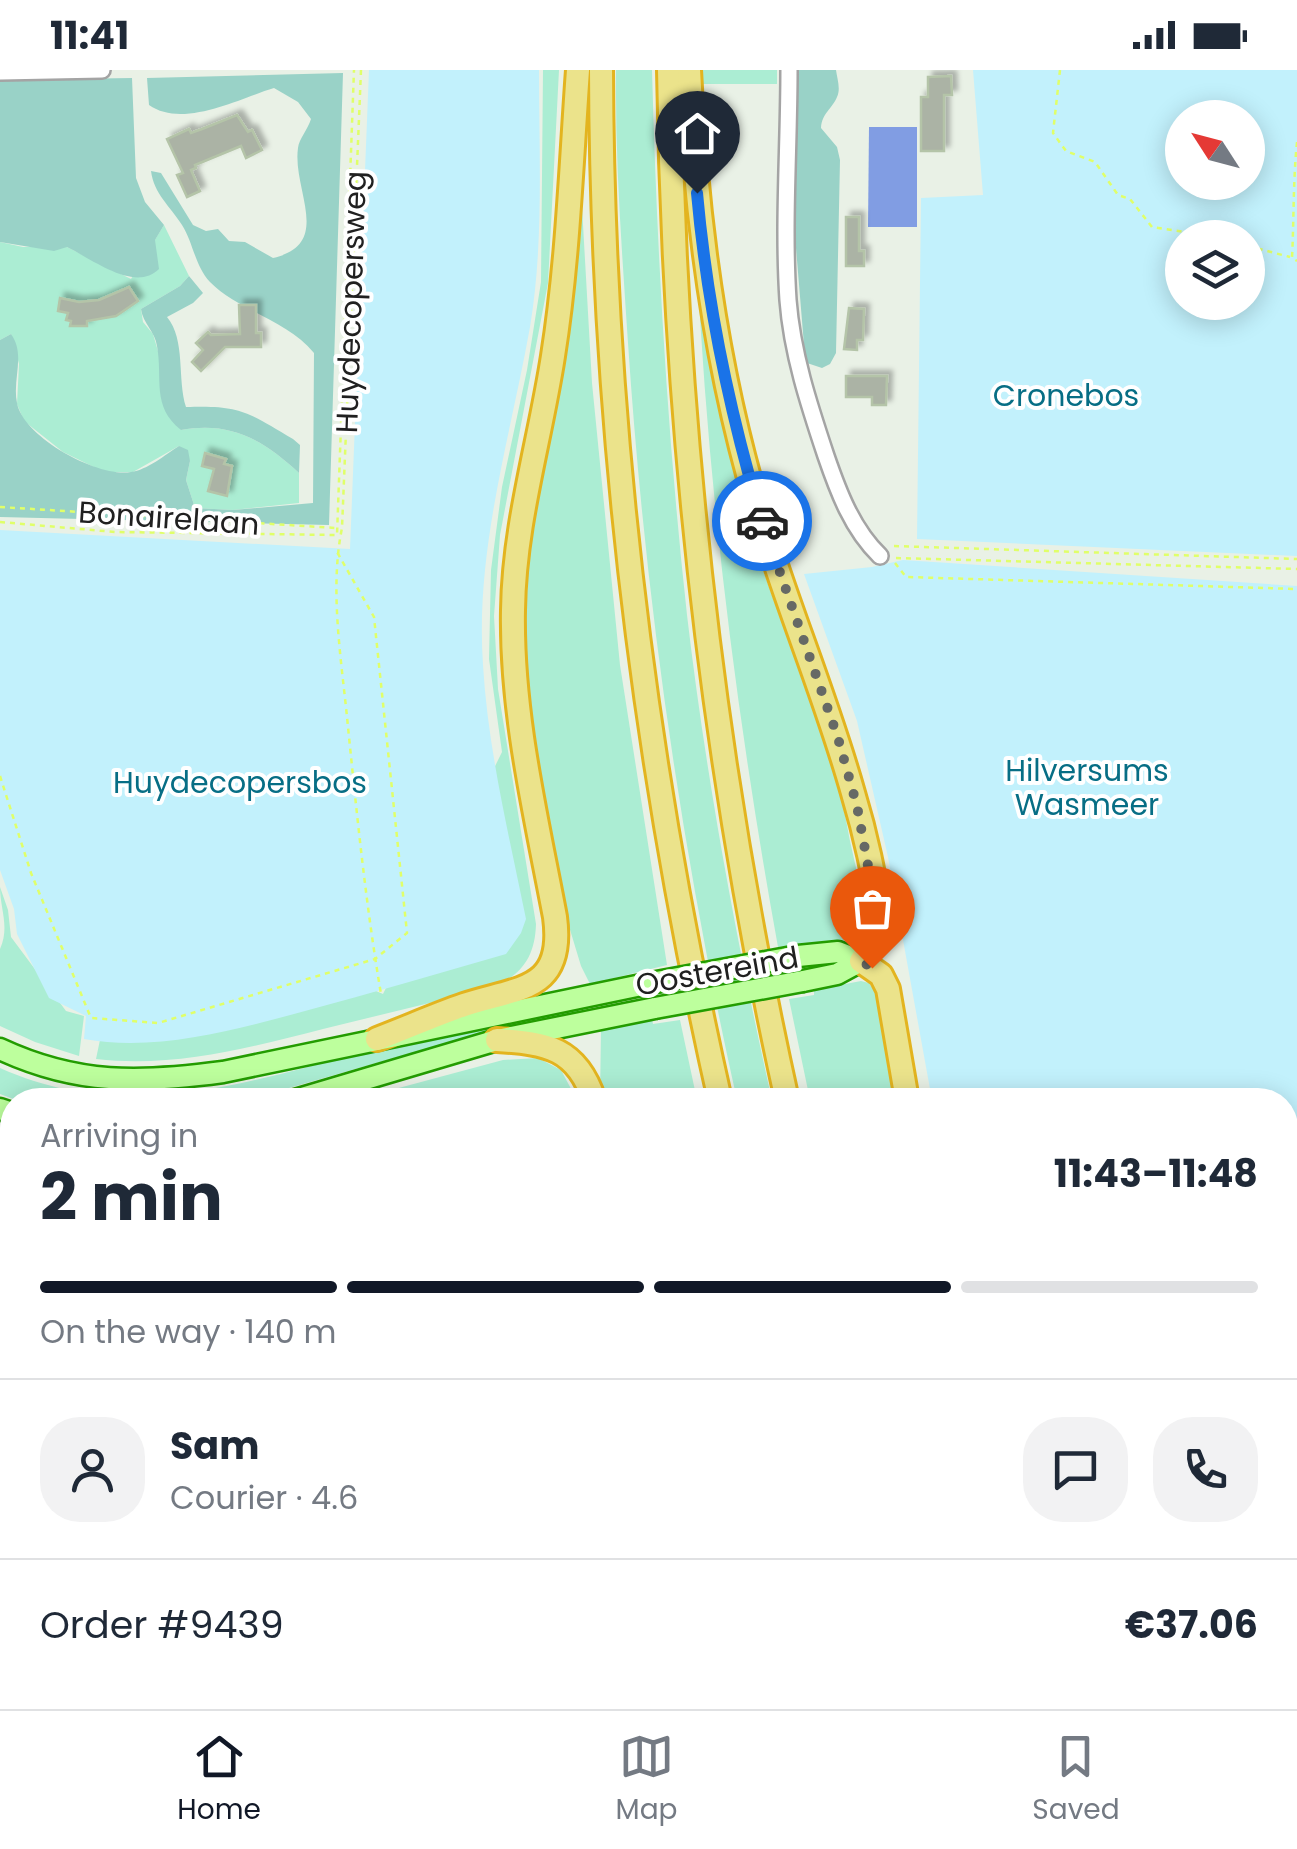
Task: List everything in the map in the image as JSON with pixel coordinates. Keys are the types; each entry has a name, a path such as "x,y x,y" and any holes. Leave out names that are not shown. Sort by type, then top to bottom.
{"highway":[{"path":"377,1039 469,1003 530,987 550,966 556,953 556,917 517,698 513,610 523,510 565,276 578,70"},
{"path":"601,70 607,288 636,615 664,811 717,1088"},
{"path":"669,70 676,298 692,516 716,712 784,1088"},
{"path":"689,70 700,226 729,397 760,518 838,738 857,806 874,892 876,932 861,961 881,976 888,989 906,1088"},
{"path":"496,1040 544,1044 568,1057 590,1088"}],"main road":[{"name":"Oostereind","path":"0,1049 70,1074 156,1081 222,1072 651,982 798,956 838,952 861,961"},
{"name":"Oostereind","path":"334,1088 496,1040 803,982 836,974 861,961"}],"street":[{"path":"0,72 102,70"},
{"path":"790,70 788,300 798,365 836,485 874,550"}],"path":[{"name":"Huydecopersweg","path":"340,528 354,70"},
{"name":"Huydecopersweg","path":"337,534 360,70"},
{"path":"1060,70 1053,133 1066,151 1095,162 1118,195 1130,200 1152,226 1165,228"},
{"path":"1265,251 1294,259 1292,187 1297,142"},
{"name":"Bonairelaan","path":"0,507 340,528"},
{"name":"Bonairelaan","path":"0,522 116,532 337,534"},
{"path":"340,528 337,552 343,680 380,994"},
{"path":"874,550 1297,559"},
{"path":"874,550 903,560 1297,568"},
{"path":"874,550 894,562 906,577 1297,590"},
{"path":"0,776 30,873 91,1018 158,1023 376,959 408,934 374,617 337,552"}],"green space":[{"name":"Huydecopersbos","path":"369,70 539,70 540,199 534,295 489,537 482,622 489,729 526,919 506,954 305,1011 224,1032 168,1041 84,1039 86,1016 49,998 17,934 14,909 0,870 0,530 350,549"},
{"path":"543,70 559,70 548,283 500,535 494,616 498,689 536,924 530,954 513,976 495,987 267,1043 154,1061 96,1059 101,1035 376,991 383,994 502,752 489,659 491,570 502,487 541,282"},
{"path":"616,70 652,70 664,343 687,615 723,858 769,1088 734,1088 682,818 644,534 617,138"},
{"path":"699,70 777,70 777,84 699,84"},
{"name":"Cronebos","path":"973,70 1297,70 1297,556 917,539 921,198 983,195"},
{"path":"582,207 592,383 620,665 667,965 590,984 558,890 535,763 523,646 524,576 532,509 565,349"},
{"path":"164,225 189,276 180,286 141,309 143,322 153,334 181,430 231,431 272,451 299,473 299,503 233,510 195,508 186,480 190,461 179,446 133,472 104,472 63,452 24,421 17,404 19,364 11,334 0,340 0,242 23,247 67,247 131,279"},
{"path":"697,262 739,492 841,796 861,904 861,918 853,939 778,947 726,606"},
{"name":"Hilversums Wasmeer","path":"903,560 1297,586 1297,1088 930,1088 888,857 857,721 804,574"},
{"path":"0,887 11,937 66,1011 84,1016 79,1056 0,1026 0,949 4,926"},
{"path":"869,983 879,998 895,1088 808,1088 789,999 814,995 814,990"},
{"path":"579,1007 580,1014 464,1038 289,1088 213,1088 271,1076"},
{"path":"652,1019 653,1024 680,1020 694,1088 600,1088 601,1028"},
{"path":"538,1058 561,1070 571,1088 399,1088 503,1060"},
{"path":"0,1068 62,1088 0,1088"}],"shaded area":[{"path":"795,70 836,70 839,87 821,128 837,147 840,160 836,353 830,364 822,368 807,363 805,357 796,248"},
{"path":"343,73 329,525 0,517 0,340 11,334 18,350 16,394 22,416 64,452 100,469 131,472 179,446 188,450 186,480 195,508 233,510 313,503 314,353 290,332 210,282 182,225 159,193 151,171 161,173 193,225 206,231 218,229 229,241 245,242 273,258 291,251 302,241 306,228 298,148 311,119 298,102 274,88 195,113 163,112 149,105 147,78"},
{"path":"132,78 136,178 145,202 164,225 155,240 159,269 149,275 126,276 67,247 54,251 0,242 0,80"},
{"path":"869,127 917,127 917,227 868,227"},
{"path":"189,276 203,293 167,317 177,337 186,407 232,409 293,439 300,445 299,473 245,436 215,428 181,430 165,411 156,341 141,309 180,286"}],"building":[{"path":"951,76 952,95 944,95 944,151 921,151 921,97 928,97 928,77"},
{"path":"237,115 248,132 252,130 262,150 246,158 241,146 195,165 191,170 200,191 187,197 177,175 183,173 167,139"},
{"path":"846,217 859,217 859,251 864,251 864,266 846,266"},
{"path":"129,287 138,301 116,316 87,321 87,326 70,326 71,321 66,320 68,313 58,311 60,298 79,302 99,300"},
{"path":"239,305 256,305 256,333 261,333 261,347 225,347 201,371 192,362 203,350 196,343 208,332 240,334"},
{"path":"849,308 864,309 863,340 857,340 857,350 844,349"},
{"path":"846,376 887,376 886,405 872,405 872,397 846,397"},
{"path":"205,453 226,459 224,464 232,466 227,496 208,491 214,469 202,466"}],"way so far":[{"path":"762,521 838,738 857,806 878,920 873,941 861,961 872,968"}],"route":[{"path":"697,193 714,323 762,521"}]}
